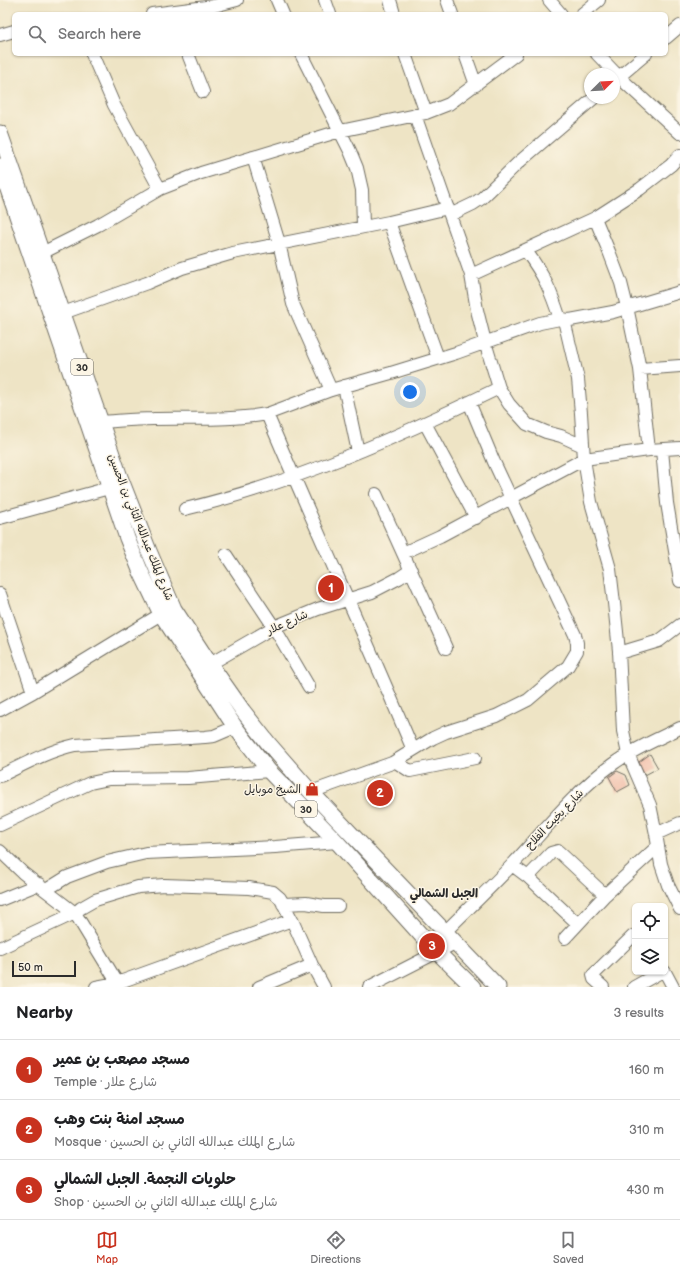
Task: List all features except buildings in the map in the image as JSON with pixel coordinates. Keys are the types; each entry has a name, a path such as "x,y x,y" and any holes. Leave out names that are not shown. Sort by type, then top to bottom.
{"main road":[{"name":"شارع الملك عبدالله الثاني بن الحسين","path":"0,133 63,313 76,368"},
{"name":"شارع الملك عبدالله الثاني بن الحسين","path":"2,175 87,400 109,488 135,558 161,614 235,727 270,771 337,842 430,945 473,987"},
{"name":"شارع الملك عبدالله الثاني بن الحسين","path":"87,400 100,422 138,524 169,599 210,664 243,711 269,744 312,792 498,987"}],"street":[{"path":"173,12 186,5 214,6 237,0"},
{"path":"277,0 282,12"},
{"path":"324,0 329,12"},
{"path":"390,0 393,12"},
{"path":"447,0 451,12"},
{"path":"549,0 559,12"},
{"path":"584,12 599,0"},
{"path":"668,36 680,26"},
{"path":"0,35 12,32"},
{"path":"93,56 114,105 160,189"},
{"path":"189,56 203,92"},
{"path":"302,56 357,168 362,190 363,226"},
{"path":"407,56 415,84 420,114 449,212 471,275 477,310 499,388 509,404 527,424 583,446"},
{"path":"466,56 476,85"},
{"path":"42,253 98,225 160,189 201,173 340,132 420,114 449,104 513,56"},
{"path":"599,56 608,68"},
{"path":"620,76 644,56"},
{"path":"620,82 680,133"},
{"path":"63,313 195,264 233,253 363,226 449,212 473,204 482,198 518,163 587,104"},
{"path":"471,275 595,218 640,188 671,165 680,155"},
{"path":"254,157 279,243 290,292 297,314 331,390"},
{"path":"595,218 621,283 627,307 640,369 649,450"},
{"path":"389,222 438,358"},
{"path":"526,251 539,268 562,320 578,379 584,459 591,502 610,569 619,653 623,731 628,754 650,805 661,864 668,885 680,909"},
{"path":"100,422 256,416 267,414 331,390 438,358 540,323 600,314 680,292"},
{"path":"640,369 680,366"},
{"path":"344,386 358,452"},
{"path":"185,509 220,501 358,452 425,423 499,388"},
{"path":"312,792 396,762 413,750 446,732 496,716 528,700 544,688 568,666 577,651 575,635 494,462 469,402"},
{"path":"267,414 413,750"},
{"path":"425,423 476,518"},
{"path":"403,553 476,518 584,459 649,450 680,448"},
{"path":"662,450 680,581"},
{"path":"0,518 109,488"},
{"path":"376,494 446,648"},
{"path":"226,555 274,627 309,687"},
{"name":"شارع علار","path":"210,664 274,627 318,609 372,592 411,570"},
{"path":"0,594 32,692"},
{"path":"0,710 161,614"},
{"path":"619,653 659,641 680,625"},
{"path":"0,776 48,752 76,745 205,738 214,736 235,727"},
{"name":"شارع بخيت الفلاح","path":"440,955 453,941 526,849 599,774 628,754 680,728"},
{"path":"396,762 410,771 475,758"},
{"path":"0,825 99,780 188,778 270,771"},
{"path":"656,834 680,823"},
{"path":"0,900 42,887 107,862 146,853 275,847 337,842"},
{"path":"565,938 605,895 657,847"},
{"path":"0,851 23,873 75,913 119,985"},
{"path":"528,877 551,853 558,851 605,895"},
{"path":"512,865 528,877 578,924"},
{"path":"0,948 75,913 95,900 138,887 164,885 249,888 273,892 280,898 324,987"},
{"path":"283,904 306,903 324,906 338,906"},
{"path":"96,987 119,985 292,920"},
{"path":"603,987 594,979 593,974 632,937"},
{"path":"369,987 440,955"},
{"path":"385,987 440,955"},
{"path":"259,987 312,965"},
{"path":"634,987 656,975"},
{"path":"667,975 673,987"}],"place":[{"name":"مسجد مصعب بن عمير","path":"331,588"},
{"name":"الشيخ موبايل","path":"312,789"},
{"name":"مسجد امنة بنت وهب","path":"380,793"},
{"name":"حلويات النجمة. الجبل الشمالي","path":"432,946"}],"district":[{"name":"الجبل الشمالي","path":"444,893"}]}
